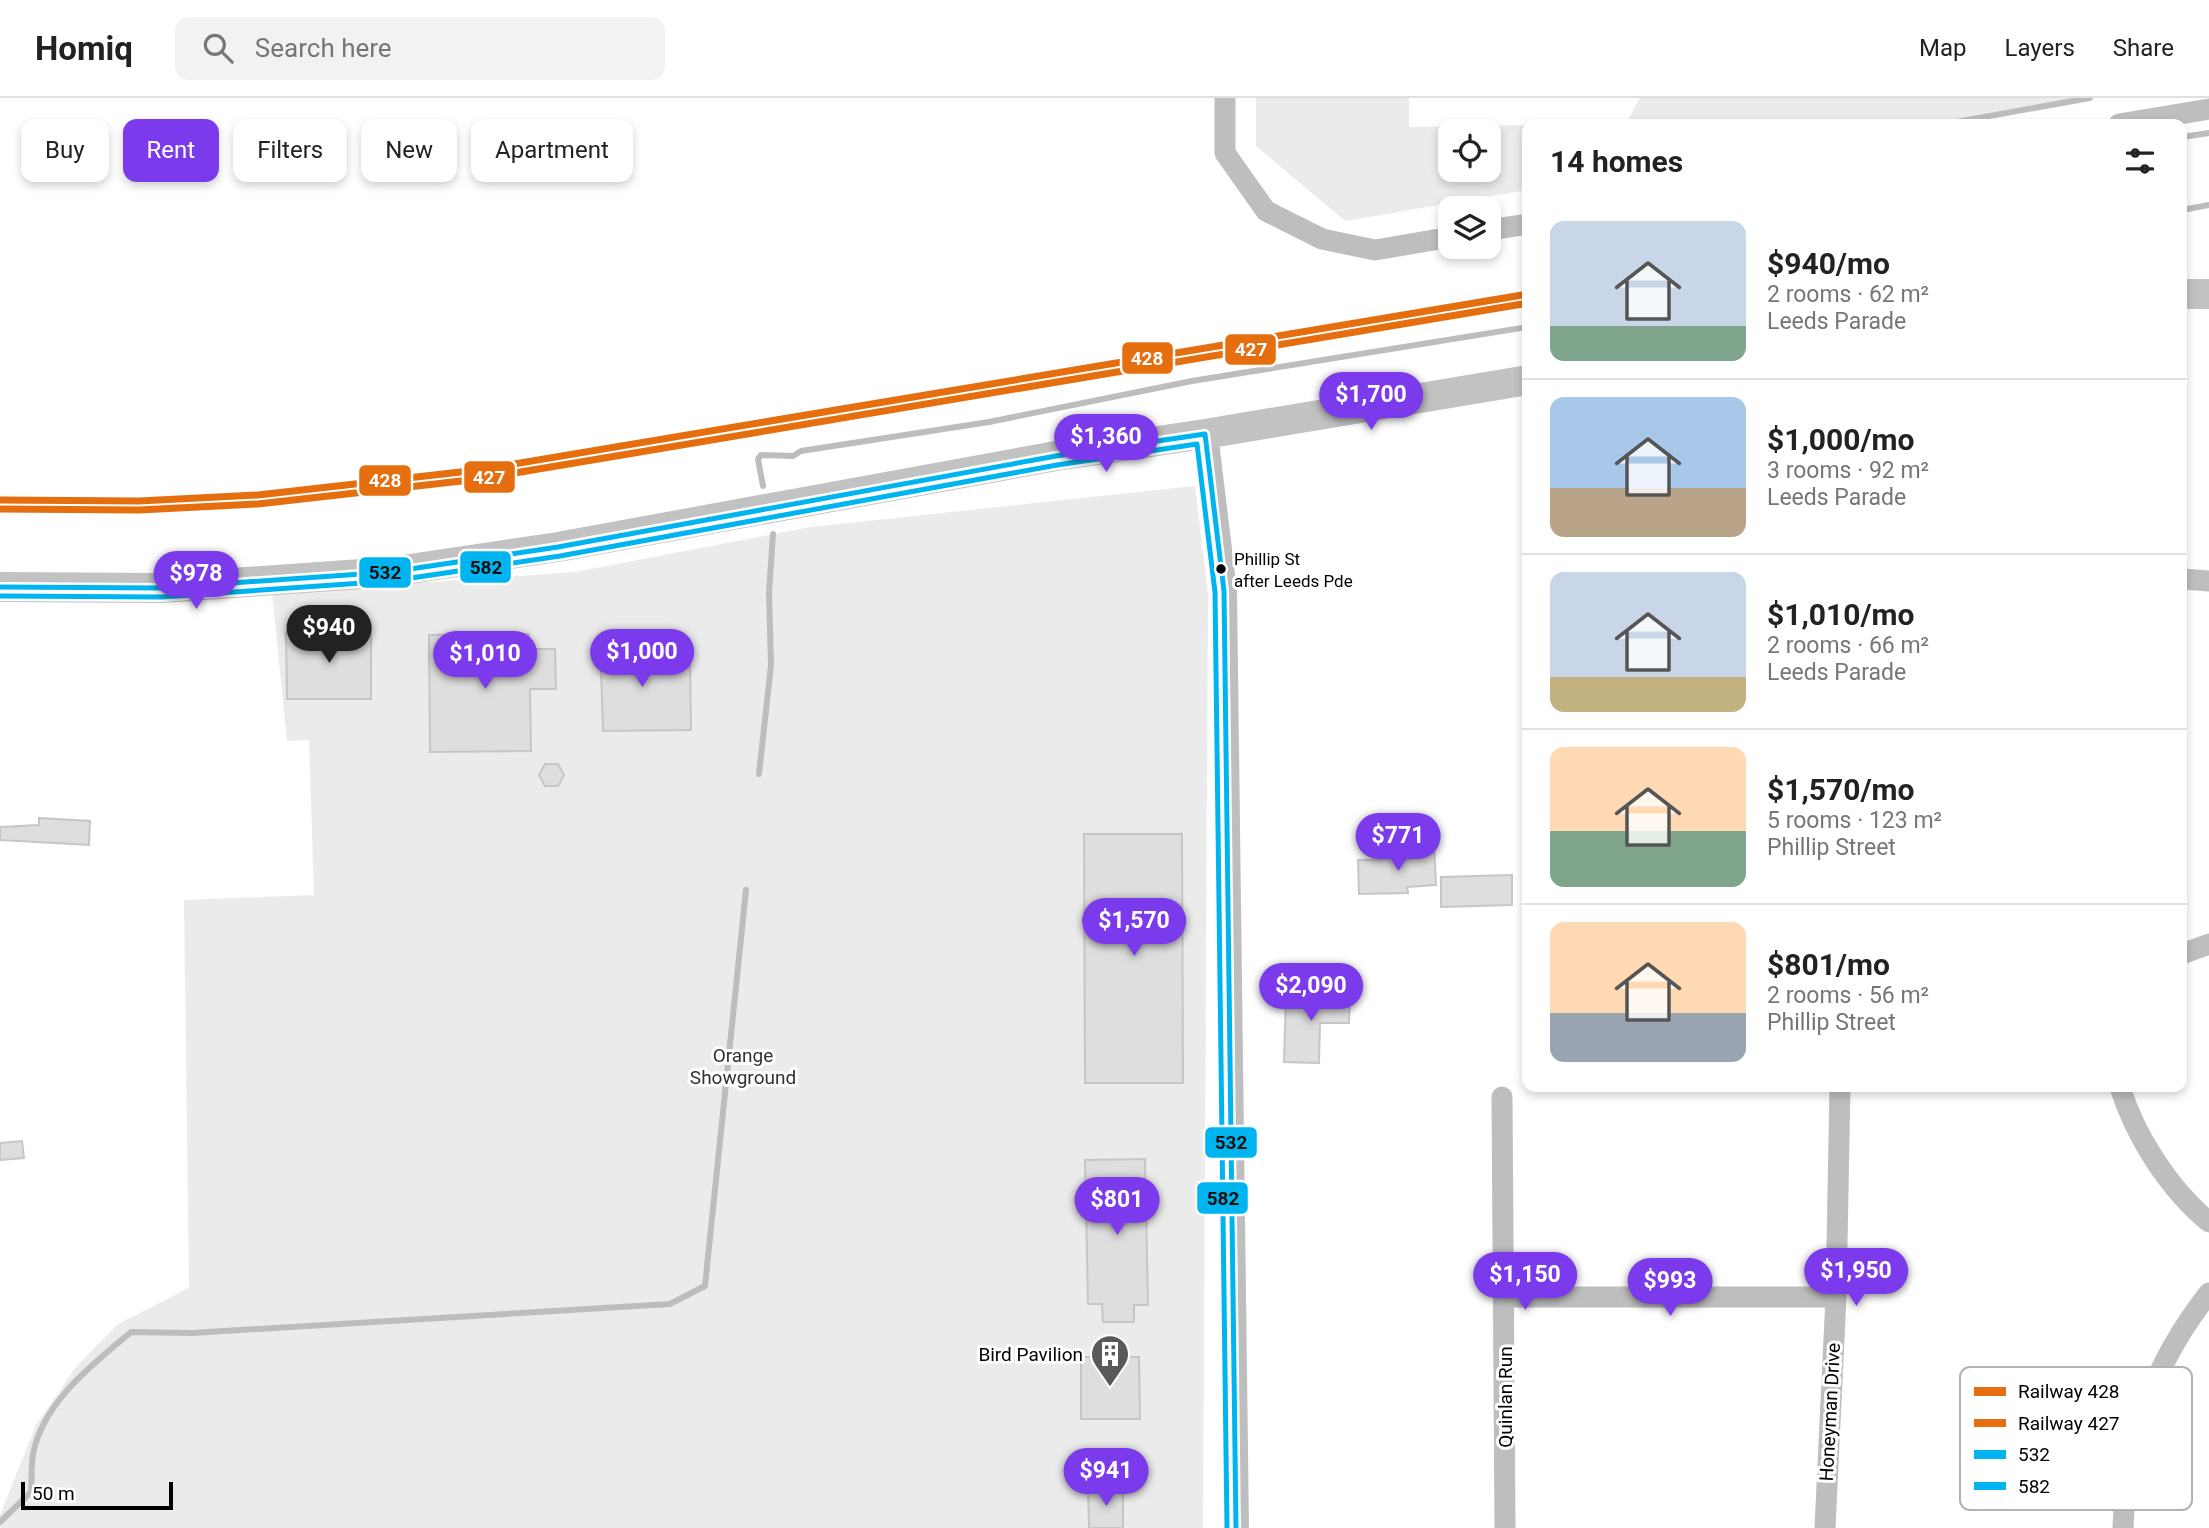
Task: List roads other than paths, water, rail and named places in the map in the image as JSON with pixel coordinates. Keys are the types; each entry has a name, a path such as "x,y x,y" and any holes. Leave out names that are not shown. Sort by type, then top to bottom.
{"main road":[{"path":"2187,294 2209,294"},
{"path":"0,587 161,588 390,572 558,547 1056,456 1522,381"}],"street":[{"path":"1225,98 1225,153 1266,211 1322,239 1375,250 1438,239"},
{"path":"2149,119 2209,109"},
{"path":"1501,228 1522,225"},
{"path":"1205,434 1224,591 1236,1528"},
{"path":"2187,579 2209,581"},
{"path":"2187,952 2209,944"},
{"name":"Honeyman Drive","path":"1825,1528 1836,1297 1840,1092"},
{"path":"2122,1092 2129,1117 2141,1140 2209,1222"},
{"name":"Quinlan Run","path":"1503,1097 1506,1528"},
{"path":"2162,1367 2174,1342 2209,1293"},
{"path":"1504,1297 1836,1297"},
{"path":"2123,1528 2124,1510"}],"waterway":[{"path":"1972,119 2090,98"},
{"path":"2187,136 2209,133"},
{"path":"2187,209 2209,205"},
{"path":"763,486 758,459 761,455 793,456 801,451 989,422 1192,381 1522,328"},
{"path":"759,774 771,665 769,593 773,534"},
{"path":"0,1522 31,1492 33,1454 47,1418 58,1401 86,1371 131,1332 192,1333 670,1304 705,1286 746,890"}],"rail line":[{"name":"428","path":"0,500 139,501 258,495 478,470 1522,295"},
{"name":"427","path":"0,509 139,510 258,504 479,479 1522,304"}],"place":[{"name":"Phillip St after Leeds Pde","path":"1221,569"},
{"name":"Bird Pavilion","path":"1110,1388"}],"park label":[{"name":"Orange Showground","path":"743,1066"}]}
